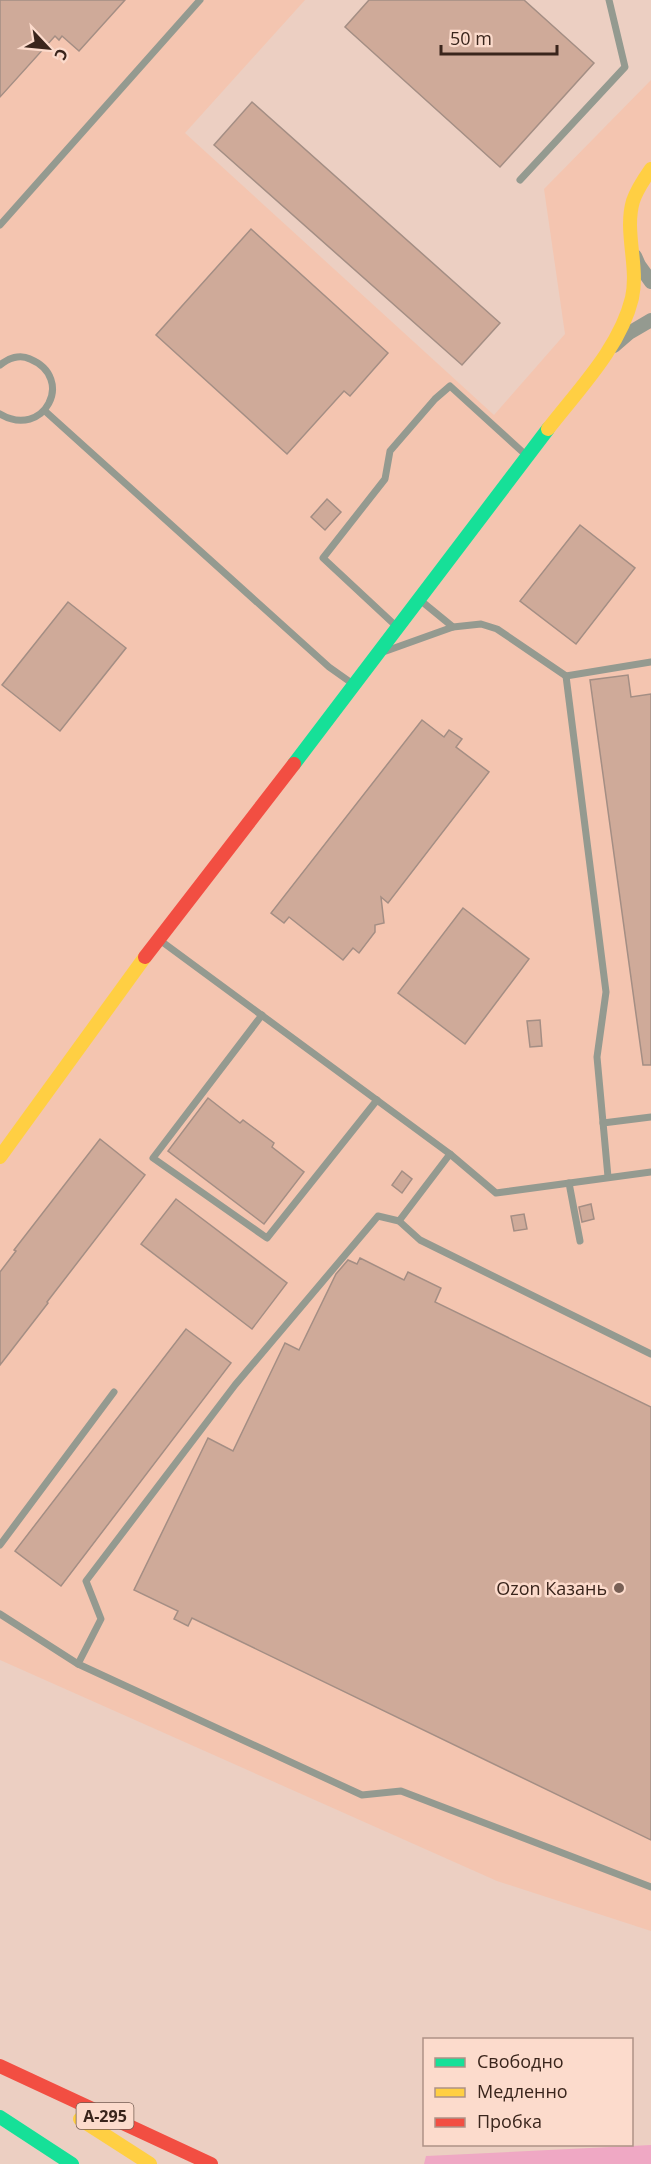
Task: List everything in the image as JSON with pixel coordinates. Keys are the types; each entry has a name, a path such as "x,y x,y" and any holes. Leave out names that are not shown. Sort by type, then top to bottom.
{"main road":[{"path":"0,1157 158,939 355,685 606,353 621,325 633,291 635,269 629,231 630,214 634,196 651,169"},
{"path":"0,2067 150,2164"},
{"name":"А-295","path":"0,2067 211,2164"},
{"path":"0,2117 72,2164"}],"street":[{"path":"632,249 639,266 651,282"},
{"path":"606,353 629,333 651,320"}],"lane":[{"path":"0,225 200,0"},
{"path":"520,180 625,67 609,0"},
{"path":"0,365 8,359 25,357 41,363 51,378 53,395 45,411 32,420 16,421 0,414"},
{"path":"398,628 323,558 385,479 390,451 435,399 450,386 527,456"},
{"path":"45,411 329,667 355,685"},
{"path":"418,599 453,627"},
{"path":"378,654 453,627 481,624 497,629 566,676 651,662"},
{"path":"566,676 606,992 597,1057 608,1178"},
{"path":"158,939 450,1154 496,1193 651,1172"},
{"path":"262,1015 153,1158 267,1238 377,1100"},
{"path":"603,1124 651,1117"},
{"path":"399,1221 450,1154"},
{"path":"568,1183 580,1241"},
{"path":"78,1664 101,1619 86,1581 235,1385 378,1216 399,1221 420,1240 651,1354"},
{"path":"0,1545 114,1392"},
{"path":"0,1614 78,1664 362,1795 401,1791 651,1887"}],"shaded area":[{"path":"0,0 305,0 185,133 494,415 565,334 544,189 651,80 651,1931 497,1881 0,1660"},
{"path":"651,2145 651,2164 424,2164 426,2156"}],"building":[{"path":"0,0 125,0 79,51 62,36 59,40 55,36 0,97"},
{"path":"369,0 524,0 594,63 500,167 345,27"},
{"path":"252,102 500,323 462,365 214,145"},
{"path":"251,229 388,353 350,396 344,391 287,454 156,335"},
{"path":"327,499 341,512 325,530 311,517"},
{"path":"580,525 635,568 576,644 520,601"},
{"path":"68,602 126,648 60,731 2,685"},
{"path":"628,675 631,697 651,694 651,1065 643,1065 590,680"},
{"path":"422,720 444,737 449,730 462,739 456,747 489,772 388,903 381,897 384,923 375,925 375,932 359,953 353,948 343,960 289,917 284,923 271,913"},
{"path":"463,908 529,959 465,1044 398,993"},
{"path":"540,1020 542,1046 530,1047 527,1021"},
{"path":"208,1098 240,1123 243,1120 274,1143 272,1147 304,1172 264,1224 168,1151"},
{"path":"100,1139 145,1175 0,1365 0,1272 16,1251 14,1250"},
{"path":"402,1171 412,1179 402,1193 392,1185"},
{"path":"176,1199 287,1283 252,1329 141,1244"},
{"path":"591,1204 594,1219 582,1222 579,1207"},
{"path":"524,1214 527,1229 514,1231 511,1216"},
{"path":"360,1258 404,1280 408,1272 441,1288 435,1302 651,1407 651,1840 192,1618 188,1626 174,1619 178,1611 134,1590 208,1438 233,1451 285,1343 299,1350 336,1274 348,1260 357,1264"},
{"path":"186,1329 231,1363 61,1586 15,1551"}],"traffic: fast":[{"path":"294,764 548,429"},
{"path":"0,2117 72,2164"}],"traffic: slow":[{"path":"548,429 597,368 626,316 634,286 630,225 633,201 651,169"},
{"path":"0,1157 145,957"},
{"path":"80,2119 150,2164"}],"traffic: jam":[{"path":"145,957 294,764"},
{"path":"0,2066 211,2164"}],"place":[{"name":"Ozon Казань","path":"619,1588"}]}
